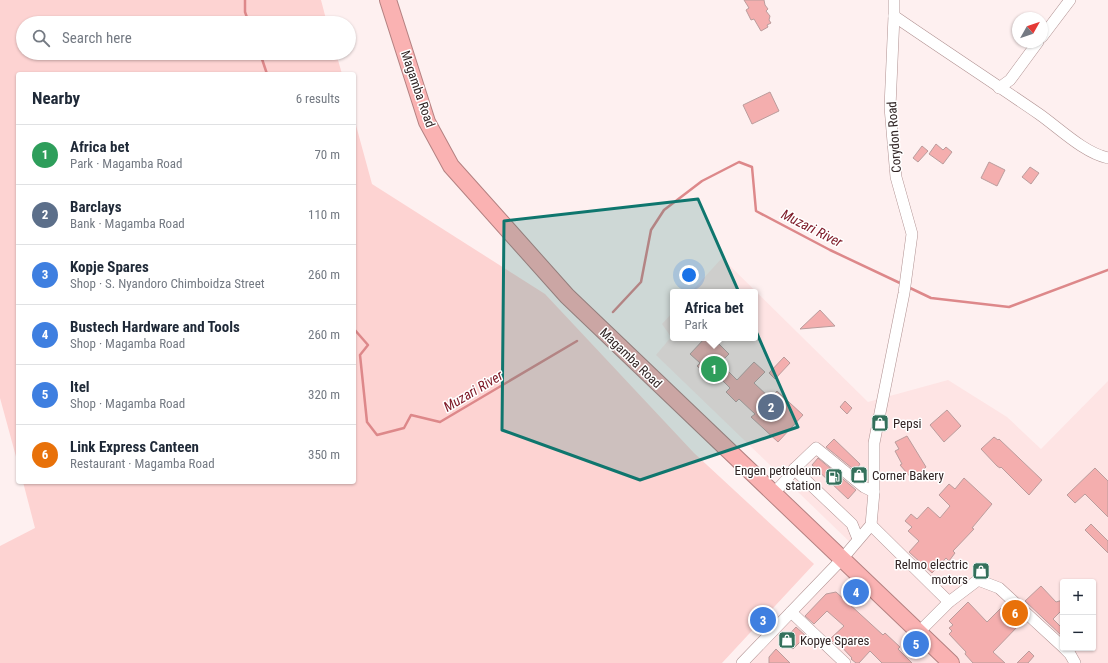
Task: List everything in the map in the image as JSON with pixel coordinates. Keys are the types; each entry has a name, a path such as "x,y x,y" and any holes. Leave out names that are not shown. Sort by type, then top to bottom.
{"highway":[{"name":"Magamba Road","path":"388,0 427,122 451,166 567,296 951,663"}],"street":[{"name":"Corydon Road","path":"871,525 874,492 874,443 904,293 911,254 912,234 896,177 890,107 894,0"},
{"path":"1048,29 1070,0"},
{"path":"894,16 1098,156 1108,158"},
{"path":"999,88 1010,80 1034,48"},
{"path":"773,494 816,448 864,487 874,492"},
{"path":"794,470 852,524 858,539"},
{"path":"744,662 842,559 871,525 949,602"},
{"path":"919,632 949,602 978,580 999,588 1060,645"},
{"path":"791,612 845,663"},
{"path":"1066,651 1075,663"}],"highlighted area":[{"path":"698,199 798,427 640,480 502,430 504,221"}],"shaded area":[{"path":"0,0 321,0 325,16 16,16 16,60 338,60 341,72 16,72 16,457 0,398"},
{"path":"356,125 372,184 545,294 694,453 814,564 722,663 0,663 0,546 35,528 24,484 356,484"},
{"path":"722,258 753,289 694,289"},
{"path":"758,294 868,402 948,380 1007,417 1041,449 1108,381 1108,663 746,663 856,548 656,355 670,338 670,341 758,341"},
{"path":"670,315 670,336 662,324"}],"building":[{"path":"744,0 764,0 768,9 766,11 770,16 769,20 771,23 767,25 768,27 761,31 754,19 751,20 746,10 749,8"},
{"path":"770,92 779,111 752,124 743,105"},
{"path":"936,144 943,150 946,147 952,152 943,164 929,154"},
{"path":"922,146 928,151 918,162 913,158"},
{"path":"989,162 1005,170 997,186 981,178"},
{"path":"1030,167 1039,173 1031,184 1022,177"},
{"path":"820,310 835,326 800,329"},
{"path":"702,341 711,341 717,346 719,344 729,354 720,363 737,380 754,362 765,372 754,383 770,398 777,391 803,415 778,442 751,417 755,414 739,399 736,402 726,392 730,388 713,371 708,376 697,366 700,363 690,354"},
{"path":"784,357 790,363 775,379 769,373"},
{"path":"845,401 852,408 847,414 840,407"},
{"path":"947,410 961,426 944,442 930,425"},
{"path":"907,436 926,467 913,480 900,465 902,464 895,451 899,449 895,442"},
{"path":"994,437 998,440 999,439 1042,480 1029,495 1001,467 1000,468 997,466 981,449"},
{"path":"834,439 860,464 858,467 866,474 863,477 826,447"},
{"name":"Engen petroleum station","path":"818,458 856,490 848,499 812,465"},
{"path":"1095,468 1108,481 1108,517 1085,494 1075,503 1067,495"},
{"path":"964,478 992,504 972,528 974,529 953,551 955,553 949,561 946,558 932,573 909,552 919,541 908,531 912,527 905,521 911,514 917,519 928,507 940,518 950,506 939,495 949,484 955,489"},
{"path":"1091,524 1108,541 1108,553 1085,530"},
{"path":"1041,586 1056,602 1060,601 1060,612 1053,619 1060,626 1060,634 1025,601"},
{"path":"836,592 883,635 885,633 900,647 898,649 912,663 882,663 870,651 859,663 856,663 838,643 836,645 830,639 844,626 827,611 814,624 805,616 826,594"},
{"path":"968,602 987,622 1001,608 1019,625 993,652 1005,663 973,663 965,654 966,652 949,634 952,631 949,628 953,625 949,621"},
{"path":"796,627 806,636 793,649 783,641"},
{"path":"776,649 790,663 769,663 769,657"},
{"path":"1029,651 1034,656 1028,663 1017,663"}],"waterway":[{"name":"Muzari River","path":"245,0 246,16"},
{"name":"Muzari River","path":"262,60 266,72"},
{"name":"Muzari River","path":"613,312 641,282 651,230 664,210 702,181 739,162 752,167 756,211 830,250 902,284"},
{"name":"Muzari River","path":"908,287 931,298 1009,307 1108,270"},
{"name":"Muzari River","path":"356,331 368,345 360,355 367,422 377,435 404,428 411,415 440,422 577,341"}],"place":[{"name":"Africa bet","path":"714,369"},
{"name":"Barclays","path":"771,407"},
{"name":"Pepsi","path":"880,423"},
{"name":"Corner Bakery","path":"859,475"},
{"name":"Engen petroleum station","path":"834,477"},
{"name":"Relmo electric motors","path":"981,571"},
{"name":"Bustech Hardware and Tools","path":"856,592"},
{"name":"Link Express Canteen","path":"1015,613"},
{"name":"Kopje Spares","path":"763,620"},
{"name":"Kopye Spares","path":"787,640"},
{"name":"Itel","path":"916,644"}]}
